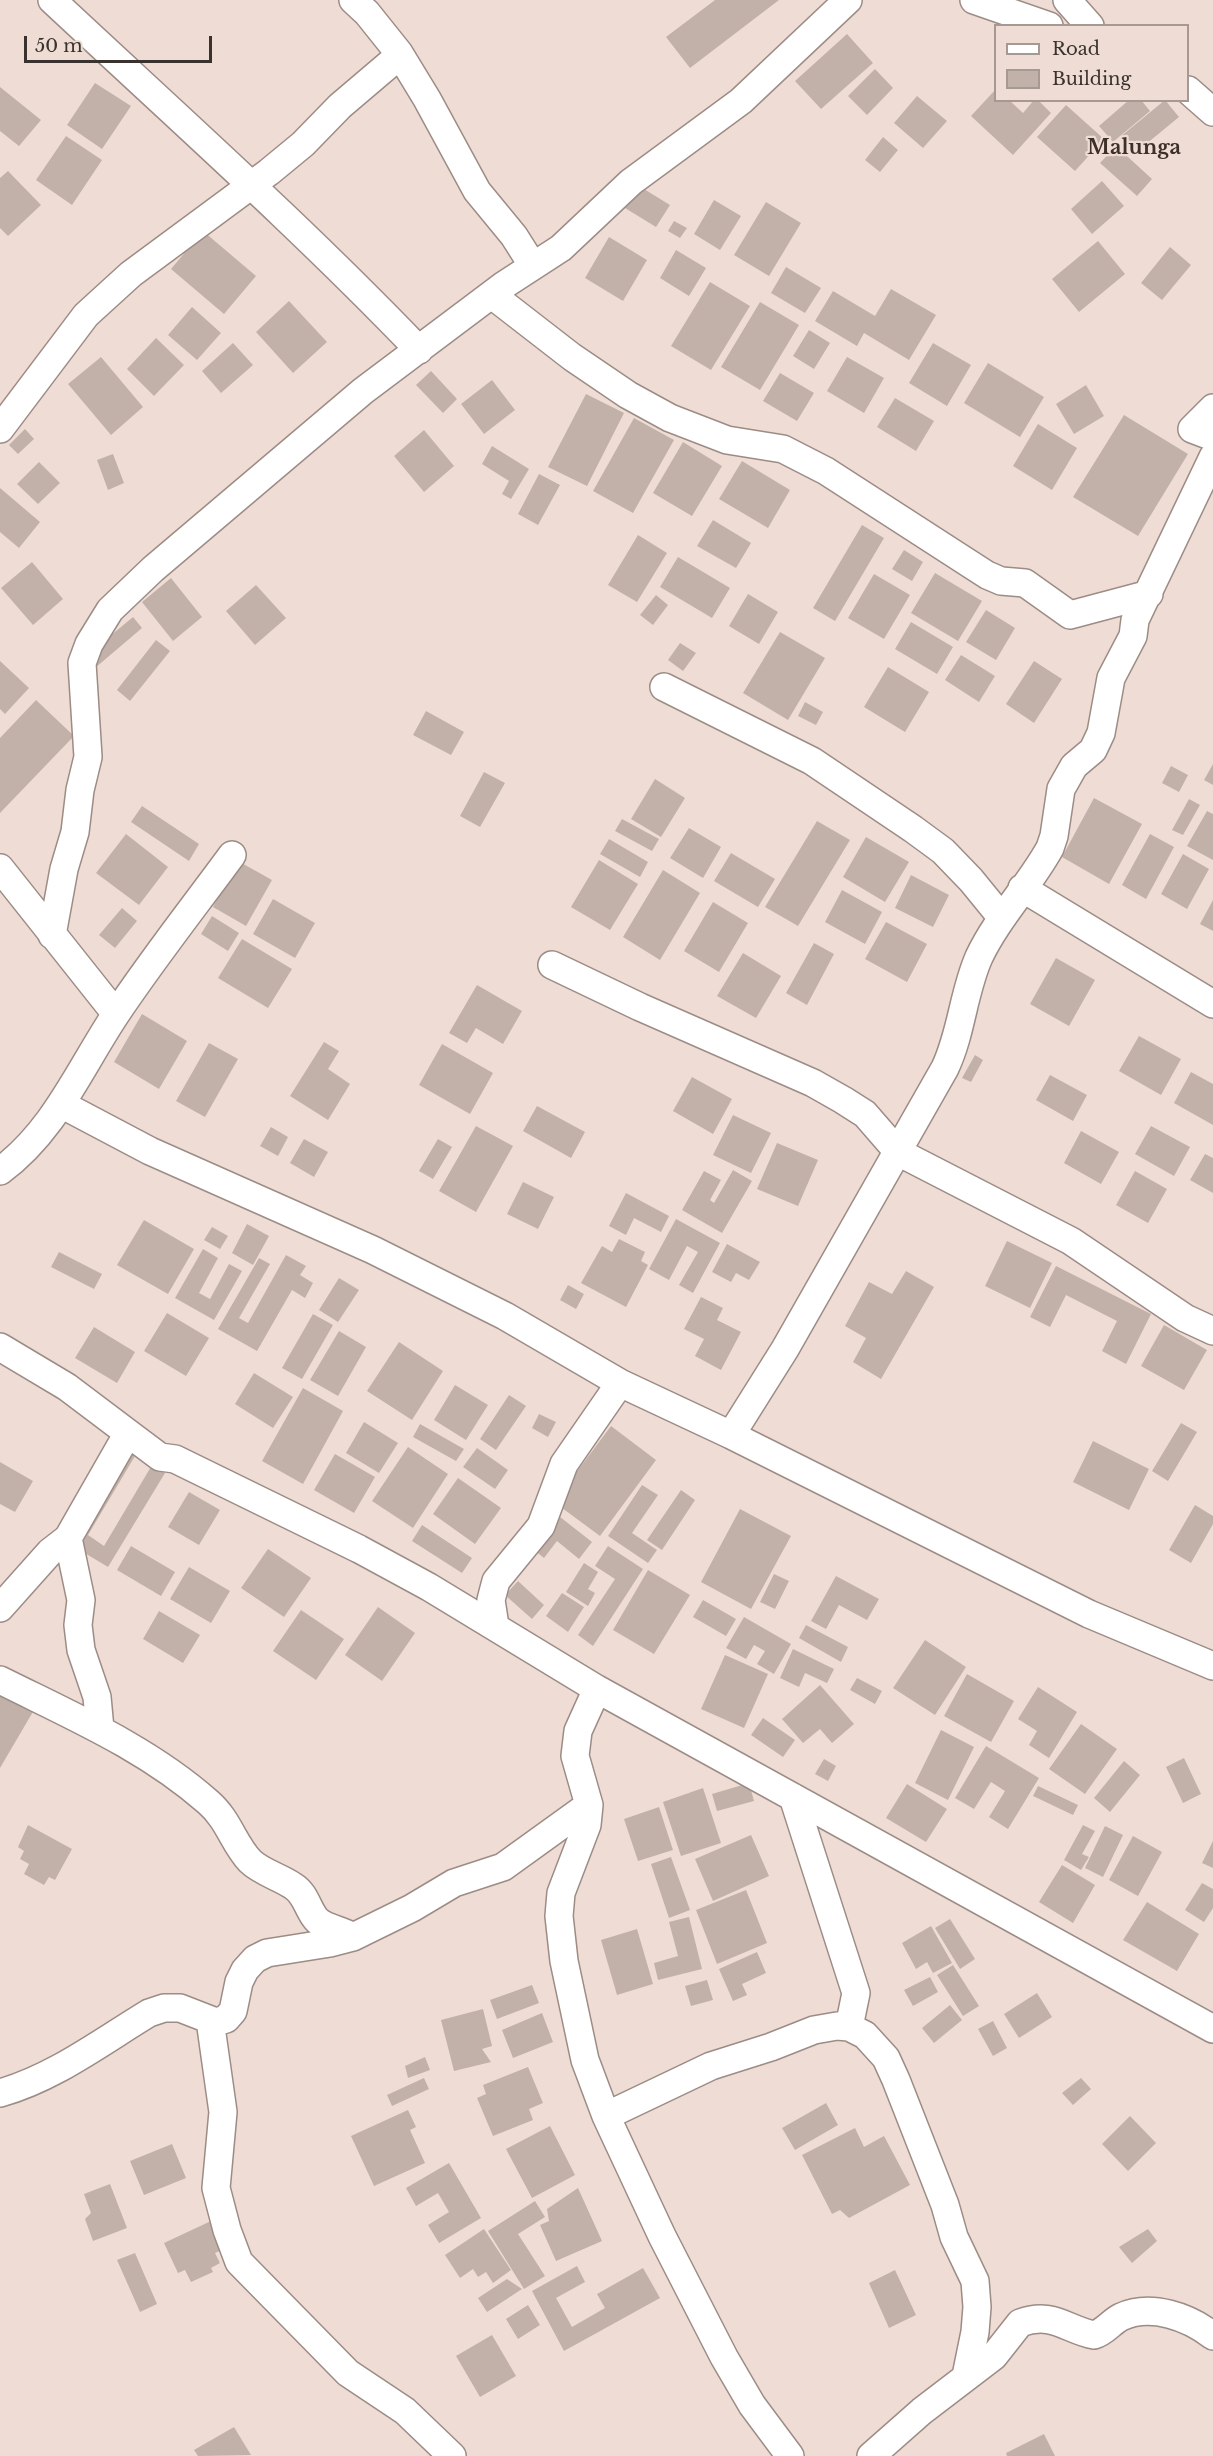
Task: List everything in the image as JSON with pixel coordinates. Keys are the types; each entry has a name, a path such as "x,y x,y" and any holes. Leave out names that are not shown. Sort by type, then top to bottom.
{"street":[{"path":"52,0 160,98 371,300 419,350"},
{"path":"353,0 367,13 400,55 428,99 477,191 514,236 533,266"},
{"path":"52,935 64,869 75,832 80,790 88,757 82,663 88,644 110,610 153,569 363,391 533,266 561,248 631,182 741,101 848,0"},
{"path":"974,0 1043,24"},
{"path":"1067,0 1088,24"},
{"path":"0,429 86,315 131,273 250,186 303,144 340,106 400,55"},
{"path":"1189,91 1213,112"},
{"path":"492,296 572,357 628,395 670,418 727,440 783,449 826,471 977,569 1002,580 1025,583 1070,615 1149,594"},
{"path":"1213,408 1192,429 1213,437"},
{"path":"731,1435 785,1349 898,1152 955,1046 969,982 980,955 1002,918 1050,848 1054,836 1059,796 1066,777 1074,766 1093,750 1101,733 1111,678 1133,636 1135,620 1213,457"},
{"path":"664,687 812,761 913,830 943,851 971,880 1002,918"},
{"path":"0,1171 36,1138 61,1104 116,1014 232,855"},
{"path":"0,868 116,1014"},
{"path":"1022,888 1213,1004"},
{"path":"552,965 833,1094 865,1114 898,1152 1071,1241 1185,1318 1213,1330"},
{"path":"61,1104 150,1151 414,1270 543,1336 620,1383 731,1435 1089,1614 1213,1666"},
{"path":"0,1347 67,1387 160,1457 175,1459 359,1549 495,1626 597,1689 1213,2029"},
{"path":"495,1626 491,1600 496,1581 541,1526 564,1464 620,1383"},
{"path":"0,1608 50,1552 68,1538 128,1433"},
{"path":"68,1538 81,1600 78,1625 81,1650 97,1697 100,1729"},
{"path":"0,1680 100,1729 147,1756 209,1803 225,1820 252,1863 295,1886 306,1898 318,1921 352,1936"},
{"path":"597,1689 578,1731 575,1756 589,1805 584,1835 561,1893 559,1916 564,1961 585,2060 606,2116 662,2236 724,2357 752,2405 790,2456"},
{"path":"793,1797 856,1993 849,2027"},
{"path":"0,2093 23,2087 61,2068 149,2013 164,2008 185,2008 210,2020 221,2021 231,2015 239,1982 245,1970 255,1959 267,1953 330,1943 352,1936 412,1908 454,1883 503,1867 589,1805"},
{"path":"210,2020 223,2112 216,2188 227,2230 239,2262 348,2373 405,2411 452,2456"},
{"path":"606,2116 711,2066 771,2047 814,2030 837,2026 849,2027 865,2035 886,2058 945,2205 954,2237 975,2281 976,2324 966,2376"},
{"path":"871,2456 966,2376 994,2356 1016,2326 1026,2321 1054,2321 1094,2335 1120,2318 1148,2311 1181,2318 1213,2336"}],"building":[{"path":"715,0 779,0 690,68 666,37"},
{"path":"847,34 873,63 821,109 795,81"},
{"path":"875,69 893,88 867,115 848,96"},
{"path":"95,83 131,106 102,149 67,125"},
{"path":"0,87 41,120 19,146 0,131"},
{"path":"994,91 994,102 1011,102 1023,113 1032,102 1040,102 1051,113 1013,155 971,116"},
{"path":"917,96 947,121 923,148 894,123"},
{"path":"1127,102 1143,102 1150,111 1113,142 1099,126"},
{"path":"1163,102 1167,102 1179,117 1134,154 1120,137"},
{"path":"1066,105 1104,139 1075,171 1037,137"},
{"path":"66,136 102,160 72,205 36,180"},
{"path":"883,137 898,150 880,172 865,160"},
{"path":"1116,146 1152,179 1137,196 1100,163"},
{"path":"8,171 41,205 8,236 0,228 0,178"},
{"path":"1102,181 1124,206 1092,234 1071,209"},
{"path":"639,186 670,205 656,227 625,208"},
{"path":"714,200 741,216 720,250 694,234"},
{"path":"766,202 801,223 769,276 734,255"},
{"path":"674,221 687,228 680,238 668,231"},
{"path":"203,231 256,276 224,314 171,269"},
{"path":"609,237 647,260 623,301 585,278"},
{"path":"1098,241 1125,274 1079,312 1052,279"},
{"path":"1170,247 1191,265 1162,300 1141,283"},
{"path":"676,250 706,268 689,296 660,278"},
{"path":"786,267 821,288 805,313 771,293"},
{"path":"710,282 750,306 711,370 671,346"},
{"path":"891,289 936,315 909,360 864,333 857,346 815,321 833,291 875,316"},
{"path":"289,301 327,342 293,373 256,332"},
{"path":"760,302 799,325 760,390 721,367"},
{"path":"192,307 221,333 197,360 168,335"},
{"path":"809,330 830,343 814,369 793,356"},
{"path":"156,338 184,365 154,396 127,369"},
{"path":"233,343 253,365 221,393 202,371"},
{"path":"933,343 971,365 947,406 909,383"},
{"path":"101,357 143,407 111,435 68,384"},
{"path":"847,357 884,378 864,413 827,391"},
{"path":"988,363 1044,397 1020,437 964,403"},
{"path":"431,371 457,399 443,413 416,385"},
{"path":"780,373 814,393 797,421 763,401"},
{"path":"492,380 515,410 484,434 461,404"},
{"path":"1086,385 1104,416 1074,434 1056,404"},
{"path":"586,394 624,413 587,486 548,467"},
{"path":"895,398 934,421 916,451 877,427"},
{"path":"1124,415 1188,454 1138,536 1073,497"},
{"path":"634,418 674,440 633,513 593,491"},
{"path":"1038,424 1077,448 1052,490 1013,466"},
{"path":"25,429 34,439 18,454 9,445"},
{"path":"424,430 454,466 424,492 394,456"},
{"path":"683,442 722,466 692,516 653,493"},
{"path":"492,446 529,469 511,499 502,494 509,481 482,464"},
{"path":"113,454 124,483 108,490 97,460"},
{"path":"742,461 790,490 768,528 719,499"},
{"path":"39,462 60,483 38,504 17,484"},
{"path":"539,474 560,485 538,525 518,514"},
{"path":"0,488 40,522 19,548 0,532"},
{"path":"713,520 751,543 736,568 697,546"},
{"path":"862,525 884,538 835,621 813,608"},
{"path":"638,535 667,553 637,602 608,585"},
{"path":"904,550 923,562 912,581 892,569"},
{"path":"678,557 730,588 712,618 660,587"},
{"path":"32,562 63,599 33,625 1,588"},
{"path":"935,573 982,601 958,641 911,613"},
{"path":"874,574 910,595 884,639 848,618"},
{"path":"171,578 202,617 173,641 142,602"},
{"path":"256,585 286,618 255,645 226,611"},
{"path":"748,594 778,612 759,644 729,626"},
{"path":"656,595 668,605 653,625 640,615"},
{"path":"986,610 1015,628 996,660 966,642"},
{"path":"133,617 142,628 95,668 86,656"},
{"path":"911,622 953,647 937,674 895,649"},
{"path":"780,632 825,658 788,720 743,693"},
{"path":"156,640 170,651 130,701 117,690"},
{"path":"680,643 696,653 683,671 668,660"},
{"path":"961,655 995,676 979,702 945,680"},
{"path":"0,661 29,688 5,714 0,709"},
{"path":"1034,661 1062,679 1034,723 1006,704"},
{"path":"888,667 929,692 905,732 864,707"},
{"path":"36,700 74,736 0,813 0,738"},
{"path":"805,702 823,712 816,725 798,716"},
{"path":"426,711 464,732 451,755 413,735"},
{"path":"1213,764 1213,785 1204,780"},
{"path":"1171,766 1188,775 1179,792 1162,783"},
{"path":"484,772 505,783 480,827 460,816"},
{"path":"655,779 685,798 661,837 631,819"},
{"path":"1094,798 1142,824 1109,884 1062,857"},
{"path":"1189,799 1200,805 1183,835 1172,830"},
{"path":"142,806 199,844 189,861 131,822"},
{"path":"1207,811 1213,814 1213,860 1187,846"},
{"path":"622,819 659,839 652,851 615,831"},
{"path":"817,821 850,840 798,926 765,907"},
{"path":"689,828 721,847 703,878 670,858"},
{"path":"126,834 168,867 139,905 96,873"},
{"path":"1150,834 1174,847 1146,899 1122,885"},
{"path":"866,837 909,862 885,902 843,877"},
{"path":"609,839 648,862 640,877 600,854"},
{"path":"731,853 775,879 758,907 714,881"},
{"path":"1183,854 1209,869 1187,909 1161,894"},
{"path":"599,860 638,884 610,930 571,907"},
{"path":"238,861 272,880 246,926 213,907"},
{"path":"663,870 700,893 660,960 623,937"},
{"path":"911,875 949,895 933,927 895,908"},
{"path":"842,890 882,912 865,944 825,922"},
{"path":"273,899 315,923 295,958 253,934"},
{"path":"1213,900 1213,931 1200,924"},
{"path":"713,902 748,923 719,972 684,951"},
{"path":"122,908 137,921 115,948 99,935"},
{"path":"212,916 239,933 228,951 201,934"},
{"path":"886,922 927,944 907,982 865,959"},
{"path":"242,939 292,969 268,1008 218,978"},
{"path":"814,943 834,954 807,1005 786,993"},
{"path":"743,953 781,976 756,1018 717,996"},
{"path":"1056,958 1095,980 1069,1026 1030,1004"},
{"path":"477,985 522,1011 503,1044 476,1028 467,1043 449,1033"},
{"path":"142,1014 187,1041 159,1089 114,1062"},
{"path":"1139,1036 1181,1059 1161,1095 1119,1071"},
{"path":"324,1042 339,1051 328,1069 350,1084 328,1120 290,1096"},
{"path":"209,1043 238,1059 205,1117 176,1101"},
{"path":"442,1044 493,1073 470,1114 419,1085"},
{"path":"975,1055 983,1060 971,1082 962,1078"},
{"path":"1191,1072 1213,1084 1213,1125 1174,1103"},
{"path":"1050,1075 1087,1095 1073,1121 1036,1100"},
{"path":"692,1077 732,1099 713,1134 673,1111"},
{"path":"537,1106 585,1132 571,1158 523,1131"},
{"path":"733,1115 771,1133 751,1173 713,1155"},
{"path":"476,1126 513,1146 476,1212 439,1191"},
{"path":"1151,1126 1190,1147 1174,1176 1135,1154"},
{"path":"271,1127 288,1137 278,1156 260,1146"},
{"path":"1081,1131 1119,1152 1101,1184 1064,1163"},
{"path":"304,1139 328,1152 314,1177 290,1163"},
{"path":"438,1139 452,1147 433,1179 419,1171"},
{"path":"777,1143 818,1160 798,1206 757,1189"},
{"path":"1205,1154 1213,1158 1213,1193 1190,1180"},
{"path":"733,1170 752,1181 722,1233 682,1210 704,1171 721,1180 710,1200 714,1203"},
{"path":"1135,1171 1167,1189 1148,1223 1116,1205"},
{"path":"523,1182 554,1197 538,1229 507,1214"},
{"path":"626,1193 669,1216 661,1232 634,1218 626,1235 609,1226"},
{"path":"676,1219 720,1243 693,1293 679,1285 698,1252 687,1246 669,1280 649,1269"},
{"path":"144,1220 194,1249 168,1294 117,1265"},
{"path":"247,1224 269,1236 253,1265 232,1253"},
{"path":"212,1227 228,1236 220,1249 204,1240"},
{"path":"619,1239 645,1252 641,1261 648,1265 626,1307 581,1283 602,1246 612,1252"},
{"path":"1007,1241 1052,1263 1030,1308 985,1286"},
{"path":"727,1244 760,1262 749,1280 736,1273 731,1282 712,1272"},
{"path":"203,1249 218,1258 199,1293 210,1299 229,1264 242,1271 214,1320 175,1298"},
{"path":"59,1252 102,1274 94,1289 51,1267"},
{"path":"286,1255 306,1266 300,1275 313,1283 305,1298 292,1290 257,1351 218,1329 259,1258 270,1264 239,1318 248,1323"},
{"path":"1056,1266 1151,1314 1126,1364 1102,1351 1117,1321 1066,1295 1050,1327 1030,1317"},
{"path":"906,1271 934,1287 881,1379 853,1362 866,1338 845,1326 869,1282 892,1294"},
{"path":"339,1278 359,1290 338,1322 319,1310"},
{"path":"568,1285 584,1294 576,1309 560,1300"},
{"path":"701,1297 723,1308 717,1320 741,1332 721,1370 695,1356 704,1339 684,1329"},
{"path":"167,1313 209,1338 186,1376 144,1351"},
{"path":"313,1314 333,1325 302,1379 282,1368"},
{"path":"1164,1325 1207,1350 1184,1390 1141,1366"},
{"path":"94,1327 135,1352 117,1383 75,1358"},
{"path":"339,1331 366,1347 338,1396 310,1380"},
{"path":"399,1342 443,1371 412,1420 367,1391"},
{"path":"254,1373 293,1397 273,1428 235,1404"},
{"path":"455,1385 488,1405 466,1440 434,1420"},
{"path":"303,1388 343,1411 303,1484 262,1461"},
{"path":"509,1395 526,1406 496,1450 480,1439"},
{"path":"539,1414 556,1422 548,1437 532,1428"},
{"path":"364,1422 398,1443 379,1473 346,1453"},
{"path":"1181,1423 1197,1432 1168,1481 1152,1471"},
{"path":"420,1424 464,1449 456,1461 413,1437"},
{"path":"611,1426 656,1460 600,1536 554,1502"},
{"path":"1093,1441 1149,1469 1129,1510 1073,1482"},
{"path":"408,1447 448,1474 413,1528 372,1501"},
{"path":"477,1448 508,1470 495,1489 463,1467"},
{"path":"129,1452 135,1456 88,1535 104,1546 152,1465 165,1473 108,1567 73,1546"},
{"path":"335,1454 375,1477 354,1513 314,1490"},
{"path":"0,1462 33,1481 15,1512 0,1504"},
{"path":"458,1478 501,1508 475,1544 433,1514"},
{"path":"642,1485 658,1495 632,1533 657,1550 648,1563 608,1536"},
{"path":"681,1490 695,1500 662,1550 647,1540"},
{"path":"189,1492 220,1510 199,1545 168,1527"},
{"path":"1195,1505 1213,1516 1213,1524 1191,1563 1169,1550"},
{"path":"740,1509 791,1536 751,1609 701,1582"},
{"path":"555,1513 592,1542 579,1559 557,1541 544,1558 529,1546"},
{"path":"422,1525 472,1558 462,1573 412,1541"},
{"path":"131,1546 175,1572 161,1596 117,1570"},
{"path":"608,1546 643,1569 593,1646 578,1635 615,1579 595,1566"},
{"path":"268,1549 311,1578 284,1617 241,1588"},
{"path":"584,1563 598,1572 588,1589 595,1593 588,1606 566,1592"},
{"path":"189,1567 230,1591 211,1623 170,1599"},
{"path":"648,1570 690,1595 654,1654 613,1630"},
{"path":"774,1574 789,1581 775,1609 760,1602"},
{"path":"836,1576 879,1599 867,1620 839,1605 826,1629 811,1621"},
{"path":"518,1581 544,1605 532,1619 505,1595"},
{"path":"562,1593 584,1607 568,1632 546,1616"},
{"path":"703,1600 736,1619 726,1636 693,1617"},
{"path":"378,1607 415,1633 382,1681 345,1655"},
{"path":"301,1610 344,1639 316,1680 273,1651"},
{"path":"159,1611 200,1635 183,1663 143,1639"},
{"path":"744,1617 791,1644 774,1674 757,1664 765,1651 754,1645 746,1659 726,1648"},
{"path":"806,1625 848,1647 841,1662 799,1638"},
{"path":"925,1640 966,1667 935,1715 893,1688"},
{"path":"793,1649 834,1669 827,1683 805,1673 799,1687 780,1678"},
{"path":"725,1655 768,1674 744,1728 701,1709"},
{"path":"967,1674 1014,1701 991,1742 944,1716"},
{"path":"857,1678 882,1691 875,1704 850,1690"},
{"path":"820,1685 854,1724 832,1743 820,1729 803,1743 782,1719"},
{"path":"1038,1687 1077,1712 1049,1758 1029,1745 1037,1731 1018,1719"},
{"path":"0,1692 34,1710 0,1768"},
{"path":"763,1718 795,1740 783,1757 751,1735"},
{"path":"1081,1724 1117,1749 1085,1794 1049,1769"},
{"path":"941,1730 974,1747 948,1800 915,1783"},
{"path":"986,1746 1039,1778 1008,1829 989,1817 1005,1791 991,1782 974,1809 955,1798"},
{"path":"1184,1758 1201,1794 1183,1803 1166,1767"},
{"path":"824,1759 836,1766 828,1781 815,1774"},
{"path":"1124,1761 1140,1775 1110,1812 1094,1798"},
{"path":"749,1783 754,1801 717,1811 712,1794"},
{"path":"907,1784 947,1809 926,1842 886,1818"},
{"path":"1038,1786 1078,1805 1073,1815 1033,1796"},
{"path":"703,1788 721,1843 681,1856 663,1802"},
{"path":"659,1807 673,1850 638,1861 624,1819"},
{"path":"28,1825 72,1849 55,1880 49,1877 44,1885 24,1874 29,1864 20,1859 24,1851 18,1847"},
{"path":"1083,1825 1095,1831 1082,1854 1089,1857 1081,1870 1064,1860"},
{"path":"1105,1826 1123,1835 1103,1877 1085,1868"},
{"path":"751,1835 769,1876 713,1901 695,1859"},
{"path":"1133,1836 1162,1852 1138,1896 1109,1880"},
{"path":"1213,1841 1213,1868 1202,1863"},
{"path":"671,1857 690,1910 669,1918 651,1864"},
{"path":"1062,1865 1095,1885 1073,1923 1039,1902"},
{"path":"1202,1883 1213,1889 1213,1908 1204,1922 1185,1910"},
{"path":"746,1890 767,1943 717,1964 696,1910"},
{"path":"1147,1902 1199,1934 1177,1971 1123,1940"},
{"path":"689,1917 702,1969 658,1980 654,1963 678,1956 669,1922"},
{"path":"950,1919 975,1959 960,1969 935,1928"},
{"path":"931,1926 952,1963 933,1973 927,1962 916,1969 902,1943"},
{"path":"637,1929 653,1984 617,1995 601,1940"},
{"path":"757,1952 766,1973 742,1984 747,1995 733,2001 719,1969"},
{"path":"953,1965 979,2006 963,2016 937,1975"},
{"path":"930,1977 938,1992 913,2006 904,1990"},
{"path":"707,1980 713,2000 691,2006 685,1986"},
{"path":"532,1985 539,2003 497,2019 490,2000"},
{"path":"1037,1993 1052,2017 1019,2038 1004,2014"},
{"path":"950,2005 962,2020 934,2043 922,2028"},
{"path":"483,2009 492,2046 482,2049 491,2062 454,2071 441,2020"},
{"path":"542,2013 553,2042 513,2058 502,2030"},
{"path":"993,2021 1007,2048 993,2056 978,2029"},
{"path":"425,2057 430,2070 408,2078 405,2066"},
{"path":"528,2067 543,2103 529,2109 533,2120 493,2136 477,2098 486,2094 483,2085"},
{"path":"424,2078 429,2089 392,2106 387,2095"},
{"path":"1081,2078 1091,2089 1073,2105 1062,2093"},
{"path":"826,2103 838,2125 795,2150 782,2128"},
{"path":"408,2110 416,2127 410,2130 425,2163 374,2186 351,2136"},
{"path":"1130,2116 1156,2143 1128,2171 1102,2144"},
{"path":"550,2126 575,2175 532,2198 506,2149"},
{"path":"855,2128 864,2147 884,2136 910,2185 849,2218 840,2210 832,2214 802,2155"},
{"path":"172,2144 186,2178 144,2195 130,2161"},
{"path":"449,2163 481,2218 439,2243 428,2225 449,2212 438,2193 416,2206 406,2188"},
{"path":"110,2184 127,2228 93,2241 85,2219 91,2213 84,2194"},
{"path":"578,2188 602,2241 556,2261 540,2225 549,2221 547,2209"},
{"path":"535,2201 545,2217 518,2234 545,2276 524,2289 488,2231"},
{"path":"211,2221 224,2249 215,2253 220,2263 211,2268 213,2272 191,2282 185,2270 178,2273 164,2243"},
{"path":"484,2229 511,2270 493,2283 486,2272 478,2277 473,2269 460,2278 445,2255"},
{"path":"1148,2229 1157,2241 1132,2263 1119,2247"},
{"path":"135,2253 157,2304 140,2312 117,2260"},
{"path":"577,2266 585,2282 556,2298 572,2327 605,2308 597,2294 643,2268 660,2298 564,2351 532,2291"},
{"path":"895,2270 916,2315 889,2328 869,2283"},
{"path":"507,2279 522,2289 487,2312 478,2298"},
{"path":"528,2305 540,2325 518,2339 506,2319"},
{"path":"492,2335 516,2376 480,2397 456,2356"},
{"path":"234,2427 251,2455 198,2456 194,2450"},
{"path":"1044,2434 1055,2456 1007,2456 1006,2453"}],"district":[{"name":"Malunga","path":"1134,148"}]}
